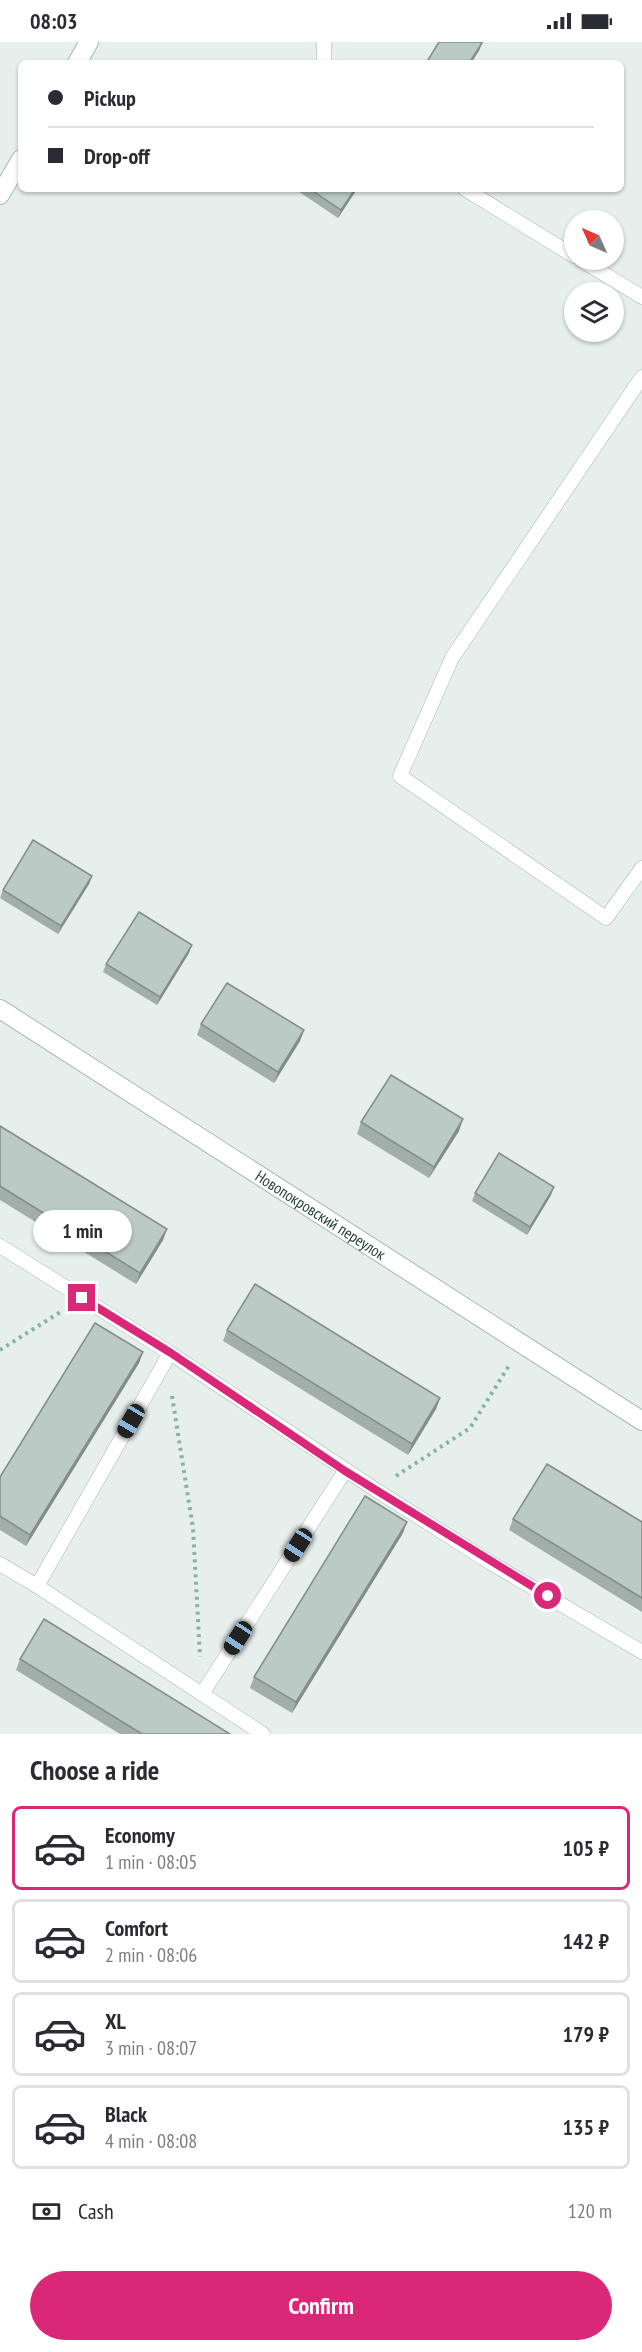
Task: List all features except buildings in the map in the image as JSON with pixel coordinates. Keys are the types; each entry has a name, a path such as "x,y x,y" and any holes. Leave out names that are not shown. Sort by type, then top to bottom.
{"street":[{"path":"79,60 89,42"},
{"path":"0,195 18,164"},
{"name":"Новопокровский переулок","path":"0,1009 641,1418"}],"lane":[{"path":"324,42 324,60"},
{"path":"470,192 564,249"},
{"path":"597,270 642,297"},
{"path":"642,377 452,658 400,776 606,918 642,868"},
{"path":"0,1246 345,1471 491,1563 642,1652"},
{"path":"37,1586 169,1356"},
{"path":"202,1694 345,1471"},
{"path":"0,1564 263,1734"}],"path":[{"path":"0,1350 82,1298"},
{"path":"376,1490 470,1428 522,1344"},
{"path":"169,1356 193,1528 202,1694"}],"route":[{"path":"82,1298 171,1353 345,1471 548,1596"}]}
